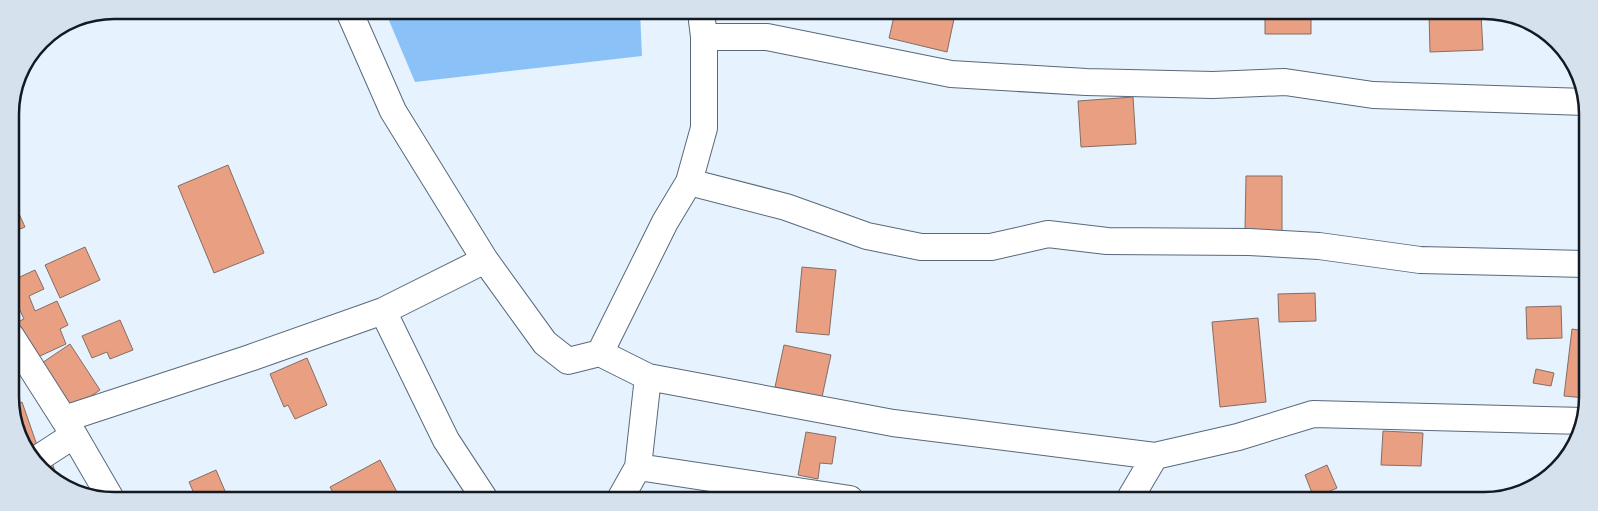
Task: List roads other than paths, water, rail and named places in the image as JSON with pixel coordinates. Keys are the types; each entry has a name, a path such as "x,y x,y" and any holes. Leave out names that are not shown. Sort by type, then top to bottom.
{"street":[{"path":"353,19 393,111 485,260 545,343 568,361 600,352 648,377 893,423 1155,456 1238,436 1312,414 1576,421"},
{"path":"600,352 665,222 689,182 704,128 704,37 702,19"},
{"path":"704,37 767,37 952,74 1086,82 1213,85 1285,82 1372,95 1578,102"},
{"path":"689,182 786,207 867,236 921,247 991,247 1048,234 1107,241 1249,242 1311,246 1420,260 1579,264"},
{"path":"39,456 69,427 250,358 383,311 485,260"},
{"path":"383,311 446,440 480,492"},
{"path":"19,347 106,491"},
{"path":"624,492 638,467 648,377"},
{"path":"1134,492 1155,456"},
{"path":"638,467 804,492"}]}
